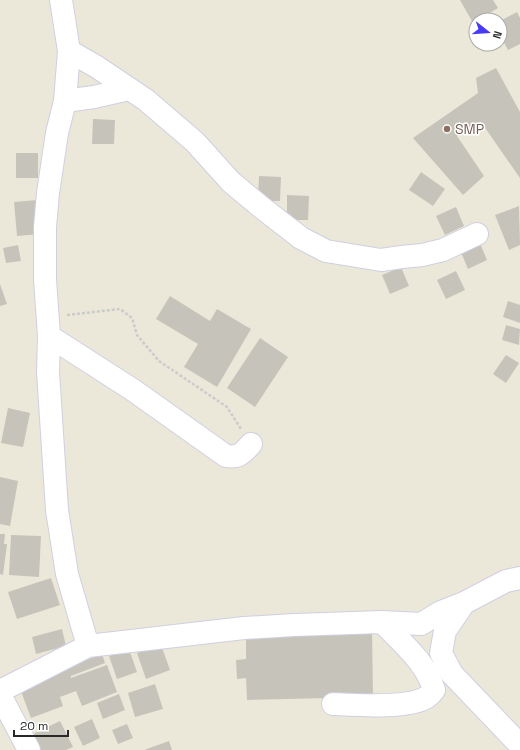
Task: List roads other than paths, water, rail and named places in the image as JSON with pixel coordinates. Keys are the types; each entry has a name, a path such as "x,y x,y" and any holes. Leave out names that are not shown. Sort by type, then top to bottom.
{"street":[{"path":"62,0 69,51 65,101 56,141 45,227 48,372 57,510 67,574 88,646"},
{"path":"69,51 146,100 195,142 231,182 301,238 326,251 381,260 422,255 443,250 477,234"},
{"path":"65,101 94,97 129,89"},
{"path":"48,327 219,452 226,456 233,457 243,453 251,444"},
{"path":"0,691 88,646 244,628 382,622 421,624 441,612 464,603 506,581 520,578"},
{"path":"464,603 445,631 441,653 452,674 516,741 520,742"},
{"path":"333,704 397,704 418,701 428,697 434,690 431,680 417,659 382,622"},
{"path":"0,695 29,750"}],"place":[{"name":"SMP","path":"447,129"}]}
